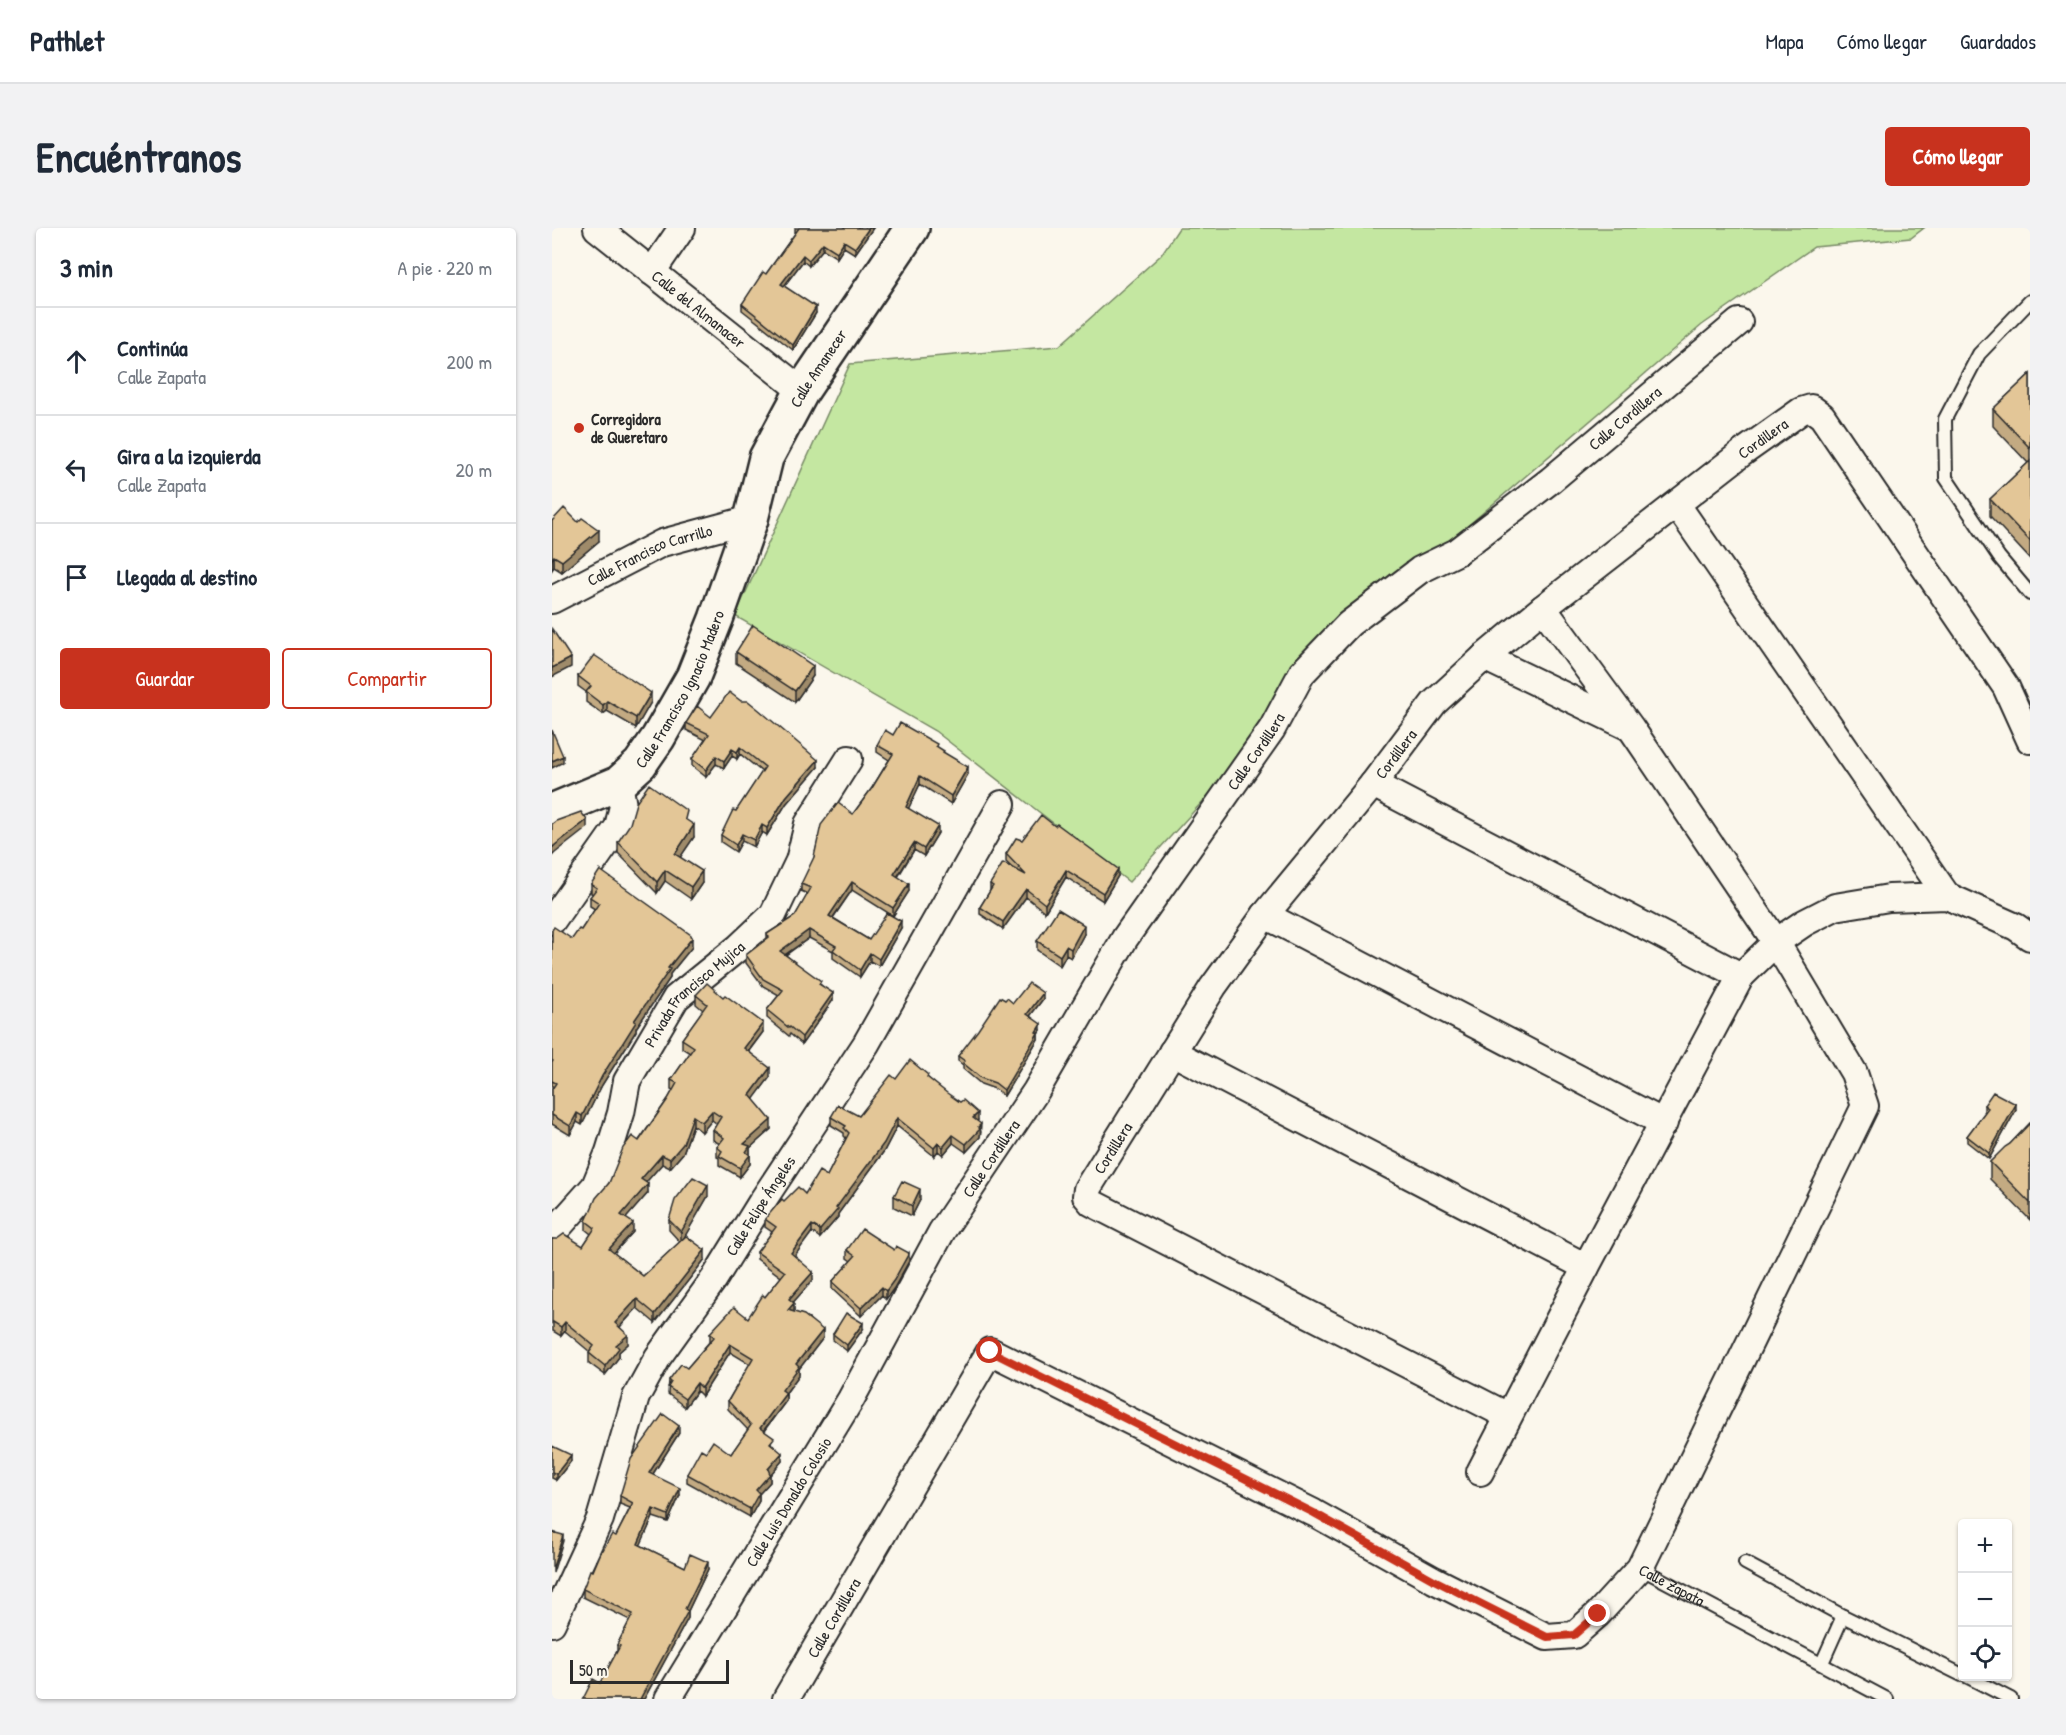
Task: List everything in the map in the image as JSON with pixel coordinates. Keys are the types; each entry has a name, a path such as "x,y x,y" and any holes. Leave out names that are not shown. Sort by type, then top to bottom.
{"main road":[{"name":"Calle Amanecer","path":"751,519 766,458 802,391 912,228"},
{"name":"Calle Francisco Ignacio Madero","path":"552,811 619,783 640,764 658,738 693,677 732,577 751,519"}],"street":[{"name":"Calle del Almanacer","path":"597,228 802,391"},
{"path":"652,272 682,228"},
{"name":"Calle Cordillera","path":"905,1302 942,1231 1036,1091 1125,938 1272,729 1302,673 1349,624 1420,570 1456,552 1551,480 1738,322"},
{"name":"Cordillera","path":"1508,1416 1092,1203 1086,1196 1087,1189 1213,987 1265,915 1373,784 1434,703 1484,657 1742,453 1802,411 1811,408 1822,416 2006,687 2030,740"},
{"path":"1677,505 1947,896"},
{"name":"Calle Francisco Carrillo","path":"552,600 662,543 751,519"},
{"path":"1544,609 1631,728 1776,942 1854,1073 1864,1106 1640,1568"},
{"path":"1484,657 1631,728"},
{"name":"Privada Francisco Mujica","path":"552,1234 594,1186 609,1152 621,1113 627,1081 676,998 740,947 773,915 799,861 808,824 849,759"},
{"path":"552,921 618,827 623,807 619,783"},
{"path":"1373,784 1741,976"},
{"name":"Calle Felipe Ángeles","path":"552,1623 600,1519 636,1397 652,1367 714,1280 761,1203 866,1044 1002,804"},
{"path":"1480,1472 1741,976 1776,942 1804,923 1834,907 1889,898 1947,896 2016,927 2030,938"},
{"path":"1265,915 1664,1123"},
{"path":"1172,1052 1586,1267"},
{"name":"Calle Luis Donaldo Colosio","path":"668,1699 850,1399 905,1302"},
{"name":"Calle Cordillera","path":"786,1699 990,1351"},
{"name":"Calle Zapata","path":"990,1351 1314,1513 1434,1580 1547,1637 1574,1635 1598,1614 1640,1568"}],"lane":[{"path":"2030,301 1979,354 1945,419 1945,442 1946,478 1999,557 2030,594"},
{"path":"1745,1563 1843,1616 1958,1673"},
{"name":"Calle Zapata","path":"1640,1568 1887,1699"},
{"path":"1822,1663 1843,1616"},
{"path":"1974,1681 2011,1699"}],"green space":[{"path":"1179,228 1924,228 1911,238 1814,247 1702,325 1408,577 1129,882 935,731 735,616 850,364 1059,346 1161,255"}],"building":[{"path":"799,228 869,228 855,248 844,241 837,252 823,243 809,260 803,255 781,284 816,307 793,345 742,304 763,272 766,274"},
{"path":"2030,374 2030,448 1993,409"},
{"path":"2030,461 2030,541 1990,499"},
{"path":"564,508 578,522 582,518 599,530 562,561 554,556 552,559 552,521"},
{"path":"753,625 813,666 795,691 736,652"},
{"path":"552,629 571,658 552,668"},
{"path":"594,655 651,693 636,718 607,701 603,705 586,692 591,686 578,676"},
{"path":"729,692 741,701 748,701 818,760 786,797 767,828 762,825 754,840 742,834 736,845 721,835 733,810 736,811 765,767 740,747 737,752 732,749 724,761 716,756 706,770 692,759 709,734 686,723 697,706 711,717"},
{"path":"900,723 937,744 936,746 943,752 968,767 951,796 920,776 906,807 938,826 924,849 914,843 894,874 909,884 893,908 852,882 829,916 869,940 887,913 901,921 879,959 870,953 860,970 833,950 836,946 809,930 780,951 821,981 819,984 833,993 802,1037 767,1010 783,990 763,979 746,955 769,937 767,934 795,916 811,888 801,884 814,857 821,825 838,803 853,814 893,754 877,745 885,730 893,735"},
{"path":"552,730 563,756 552,761"},
{"path":"649,784 687,811 685,819 694,825 675,854 702,871 691,887 665,870 657,882 618,842 630,824 636,803"},
{"path":"581,812 587,820 552,848 552,824"},
{"path":"1041,815 1055,826 1057,824 1118,869 1103,893 1066,870 1045,904 1026,889 1003,922 980,907 1003,863 1026,875 1006,854 1016,838 1022,840"},
{"path":"600,870 691,935 692,938 668,968 670,969 634,1021 636,1022 602,1076 582,1116 577,1113 570,1126 552,1115 552,1089 556,1083 552,1081 552,930 554,927 572,939 579,929 581,930 599,903 590,897 597,888 591,884"},
{"path":"1058,909 1084,925 1071,949 1066,946 1060,956 1037,941"},
{"path":"707,983 723,997 725,995 763,1023 744,1048 770,1068 750,1095 771,1120 744,1144 750,1146 746,1152 750,1155 740,1168 719,1156 722,1151 717,1147 724,1138 713,1130 721,1117 712,1111 702,1122 693,1116 683,1144 670,1159 662,1155 641,1179 648,1184 621,1215 633,1223 609,1249 643,1276 686,1236 705,1250 655,1314 637,1299 615,1323 628,1335 616,1345 619,1348 605,1366 589,1353 594,1346 565,1322 561,1327 552,1323 552,1239 557,1239 564,1234 583,1246 595,1228 586,1221 596,1198 609,1183 623,1148 632,1136 639,1141 668,1099 677,1083 671,1080 694,1047 682,1039 707,1004 696,995"},
{"path":"1029,983 1043,993 1027,1014 1041,1024 1004,1090 995,1083 981,1078 958,1056 1000,997 1005,1000 1007,998 1013,1003"},
{"path":"910,1060 947,1093 960,1102 963,1100 978,1113 973,1118 981,1124 978,1127 980,1129 966,1144 953,1135 943,1147 938,1143 934,1148 897,1118 884,1143 836,1208 838,1209 820,1230 812,1225 791,1253 813,1272 789,1299 794,1303 788,1310 804,1315 823,1330 796,1364 799,1367 782,1390 786,1393 760,1428 774,1438 770,1443 782,1453 768,1469 770,1474 756,1490 759,1493 750,1509 687,1474 701,1449 706,1452 713,1441 731,1454 751,1425 728,1401 753,1358 730,1344 702,1388 697,1383 685,1399 668,1387 671,1382 669,1380 681,1364 687,1368 714,1337 710,1333 734,1307 748,1318 763,1295 765,1297 785,1272 757,1252 776,1227 765,1219 782,1199 784,1201 798,1187 805,1194 819,1171 827,1176 849,1133 844,1128 846,1126 831,1117 838,1105 859,1116 891,1075 896,1079"},
{"path":"1993,1092 2016,1104 1989,1153 1967,1136 1988,1108 1984,1105"},
{"path":"2030,1123 2030,1203 1990,1162"},
{"path":"693,1177 708,1185 681,1232 669,1220 675,1200"},
{"path":"902,1181 920,1189 912,1206 894,1196"},
{"path":"862,1229 894,1250 896,1246 909,1253 886,1291 882,1287 861,1308 832,1282 855,1256 847,1250"},
{"path":"846,1313 863,1323 847,1345 833,1334"},
{"path":"663,1414 679,1426 649,1473 680,1488 668,1515 653,1509 638,1544 685,1567 690,1554 708,1562 685,1609 688,1611 640,1699 583,1699 593,1679 600,1683 620,1646 617,1645 633,1614 583,1589 590,1570 593,1571 612,1534 616,1536 633,1503 620,1496 631,1459"},
{"path":"552,1446 571,1455 556,1474 552,1472"},
{"path":"552,1532 563,1535 553,1567 552,1567"}],"place":[{"name":"Corregidora de Queretaro","path":"579,428"}],"route":[{"path":"990,1351 1314,1513 1434,1580 1547,1637 1574,1635 1598,1614"}]}
